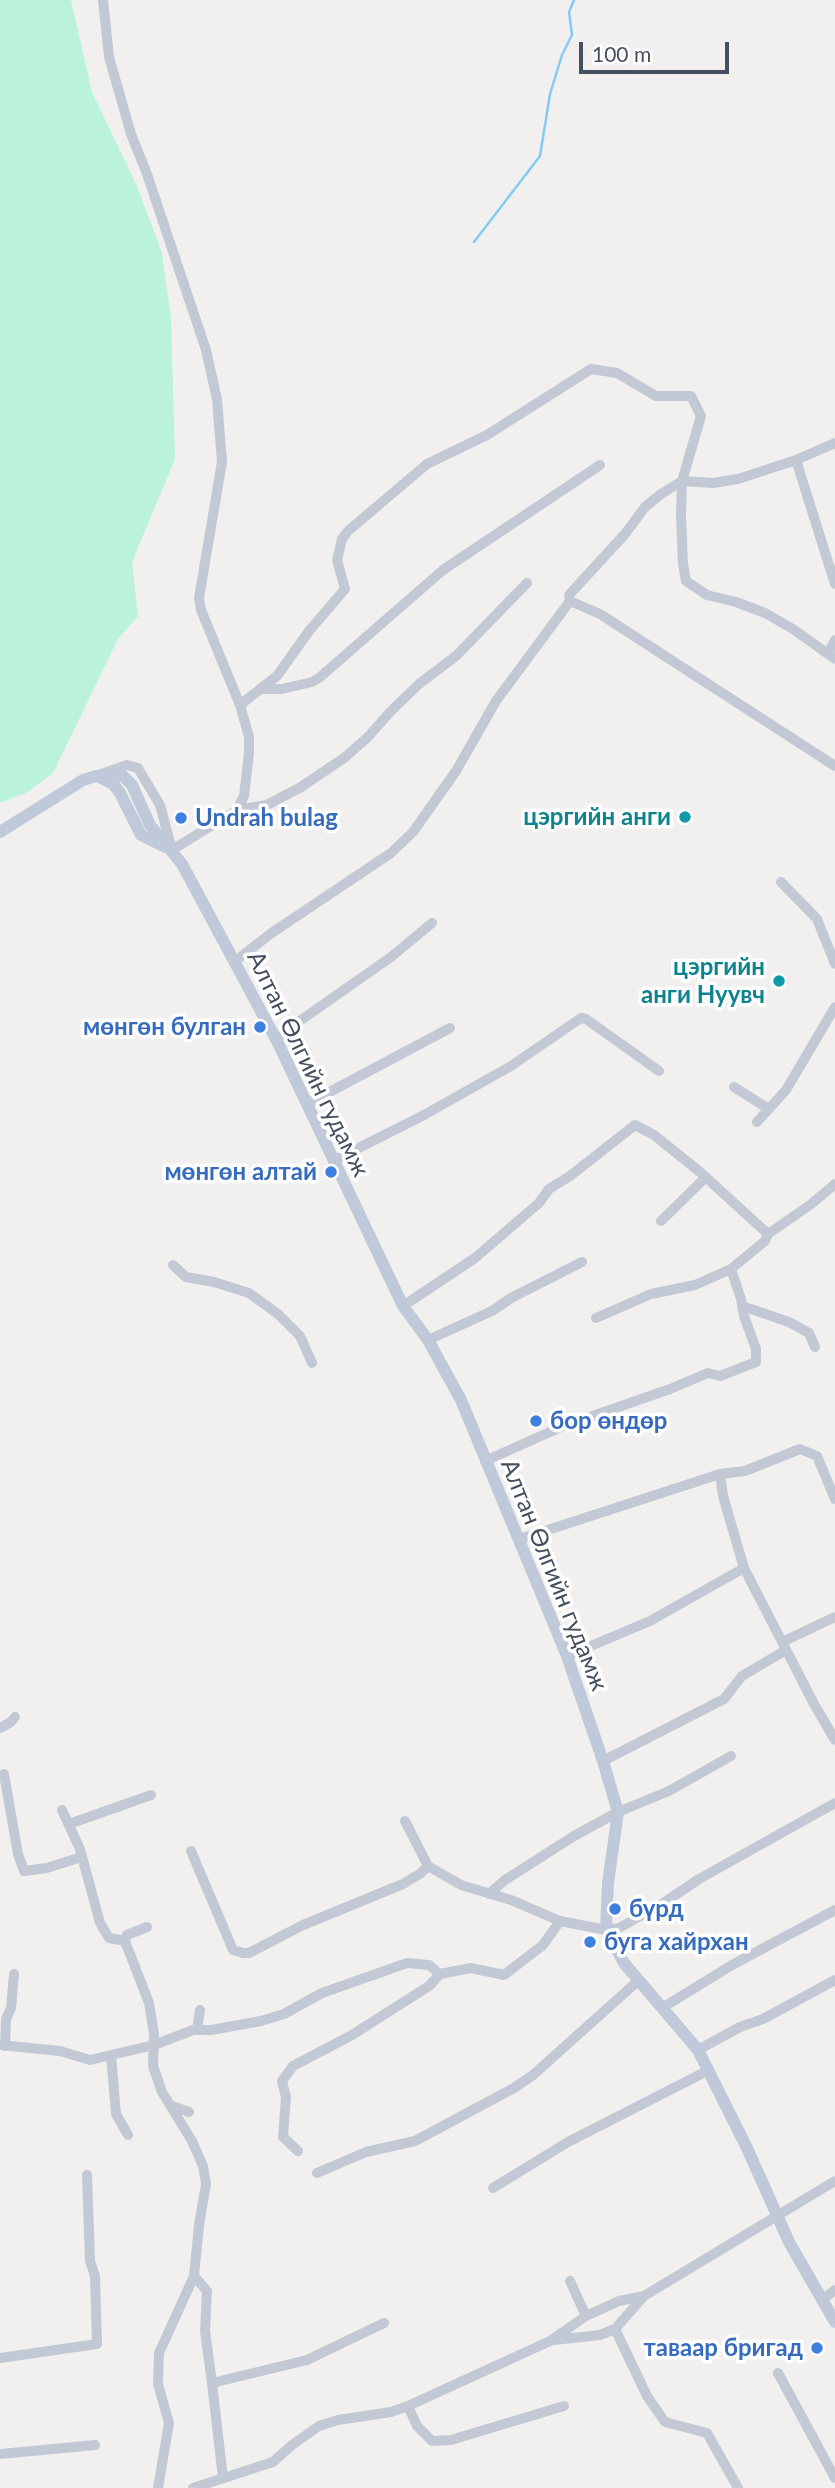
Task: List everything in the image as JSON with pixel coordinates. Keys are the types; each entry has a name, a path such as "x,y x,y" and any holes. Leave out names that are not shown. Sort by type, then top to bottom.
{"main road":[{"path":"0,832 83,780 96,776 113,784 120,793 141,835 172,850"},
{"name":"Алтан Өлгийн гудамж","path":"172,850 276,1040 403,1306 428,1340 461,1400 520,1539 567,1656 618,1812 608,1883 606,1930"},
{"path":"606,1930 624,1963 698,2050 747,2148 777,2217 835,2322"}],"street":[{"path":"103,0 109,57 131,134 148,174 206,350 217,399 222,462 199,598 201,610 240,705 249,737 244,796 237,810"},
{"path":"240,705 277,676 345,589 337,560 342,539 348,531 427,464 486,435 591,369 617,373 656,396 691,396 701,416 682,481 681,516 686,580 707,595 765,613 793,629 831,657 835,640"},
{"path":"234,962 272,932 391,853 413,832 456,771 496,701 570,601 569,595 625,534 645,507 682,481 713,484 738,479 796,460 835,443"},
{"path":"796,460 835,584"},
{"path":"260,690 282,689 319,678 443,570 600,465"},
{"path":"96,776 127,765 138,768 160,805 172,850 237,810 267,805 301,787 344,758 419,684 456,656 527,583"},
{"path":"570,601 600,614 835,766"},
{"path":"781,882 817,919 835,964"},
{"path":"276,1040 391,957 432,923"},
{"path":"757,1122 786,1090 835,1007"},
{"path":"333,1161 424,1115 511,1066 581,1018 659,1071"},
{"path":"307,1104 450,1028"},
{"path":"734,1087 769,1109"},
{"path":"403,1306 475,1258 539,1203 549,1189 570,1176 635,1125 654,1135 706,1177 768,1234"},
{"path":"661,1221 706,1177"},
{"path":"596,1318 651,1294 695,1285 731,1269 765,1241 768,1234 835,1184"},
{"path":"428,1340 492,1311 511,1298 582,1262"},
{"path":"173,1265 186,1277 215,1282 249,1293 278,1314 300,1336 312,1363"},
{"path":"485,1461 561,1427 708,1373 720,1376 756,1362 756,1349 731,1269"},
{"path":"742,1307 789,1322 809,1333 814,1347"},
{"path":"520,1539 720,1474 745,1471 800,1449 817,1456 835,1499"},
{"path":"720,1474 723,1496 744,1568 835,1740"},
{"path":"567,1656 650,1621 744,1568"},
{"path":"603,1761 724,1699 742,1676 784,1646 835,1617"},
{"path":"0,1728 11,1723 15,1717"},
{"path":"489,1894 505,1880 562,1843 618,1812 669,1791 731,1756"},
{"path":"1,1772 24,1871 47,1868 81,1857"},
{"path":"69,1824 151,1796"},
{"path":"405,1821 428,1866 461,1885 511,1900 561,1921 606,1930 619,1928 699,1879 835,1803"},
{"path":"62,1810 80,1849 100,1923 109,1938 125,1941"},
{"path":"191,1851 233,1950 243,1953 249,1953 303,1925 403,1884 428,1866"},
{"path":"662,2008 720,1972 835,1910"},
{"path":"298,2151 283,2137 286,2096 282,2081 293,2066 352,2035 429,1986 440,1974 471,1968 504,1975 543,1945 561,1921"},
{"path":"147,1927 127,1936 125,1941 149,2003 154,2045 153,2066 162,2092 192,2141 203,2166 205,2184 194,2276 159,2353 158,2384 170,2423 158,2488"},
{"path":"14,1974 11,2008 6,2019 3,2045 60,2051 90,2060 154,2045 197,2030 261,2021 284,2014 323,1993 407,1963 429,1965 440,1974"},
{"path":"317,2173 366,2152 415,2141 514,2088 533,2075 639,1980"},
{"path":"698,2050 835,1980"},
{"path":"197,2030 200,2010"},
{"path":"111,2055 116,2114 128,2136"},
{"path":"493,2188 568,2142 709,2070"},
{"path":"172,2106 188,2112"},
{"path":"0,2358 97,2344 96,2276 90,2261 87,2175"},
{"path":"550,2341 600,2334 615,2329 644,2296 835,2181"},
{"path":"194,2276 207,2291 205,2331 223,2478"},
{"path":"570,2281 586,2316"},
{"path":"821,2300 835,2290"},
{"path":"192,2488 273,2462 319,2426 338,2420 391,2412 408,2406 550,2341 586,2316 619,2301 644,2296"},
{"path":"212,2383 307,2360 384,2323"},
{"path":"615,2329 648,2396 665,2421 707,2433 738,2488"},
{"path":"778,2373 835,2478"},
{"path":"408,2406 417,2426 432,2441 451,2440 564,2406"},
{"path":"0,2454 95,2445"}],"green space":[{"path":"0,0 71,0 92,92 137,186 162,253 171,318 175,459 132,562 138,616 118,639 53,773 26,793 0,803"}],"waterway":[{"path":"474,242 540,156 550,94 562,55 572,35 569,12 574,0"}],"place":[{"name":"цэргийн анги","path":"685,817"},
{"name":"Undrah bulag","path":"181,818"},
{"name":"цэргийн анги Нуувч","path":"779,981"},
{"name":"мөнгөн булган","path":"260,1027"},
{"name":"мөнгөн алтай","path":"331,1172"},
{"name":"бор өндөр","path":"536,1421"},
{"name":"бүрд","path":"615,1909"},
{"name":"буга хайрхан","path":"590,1942"},
{"name":"таваар бригад","path":"817,2348"}]}
